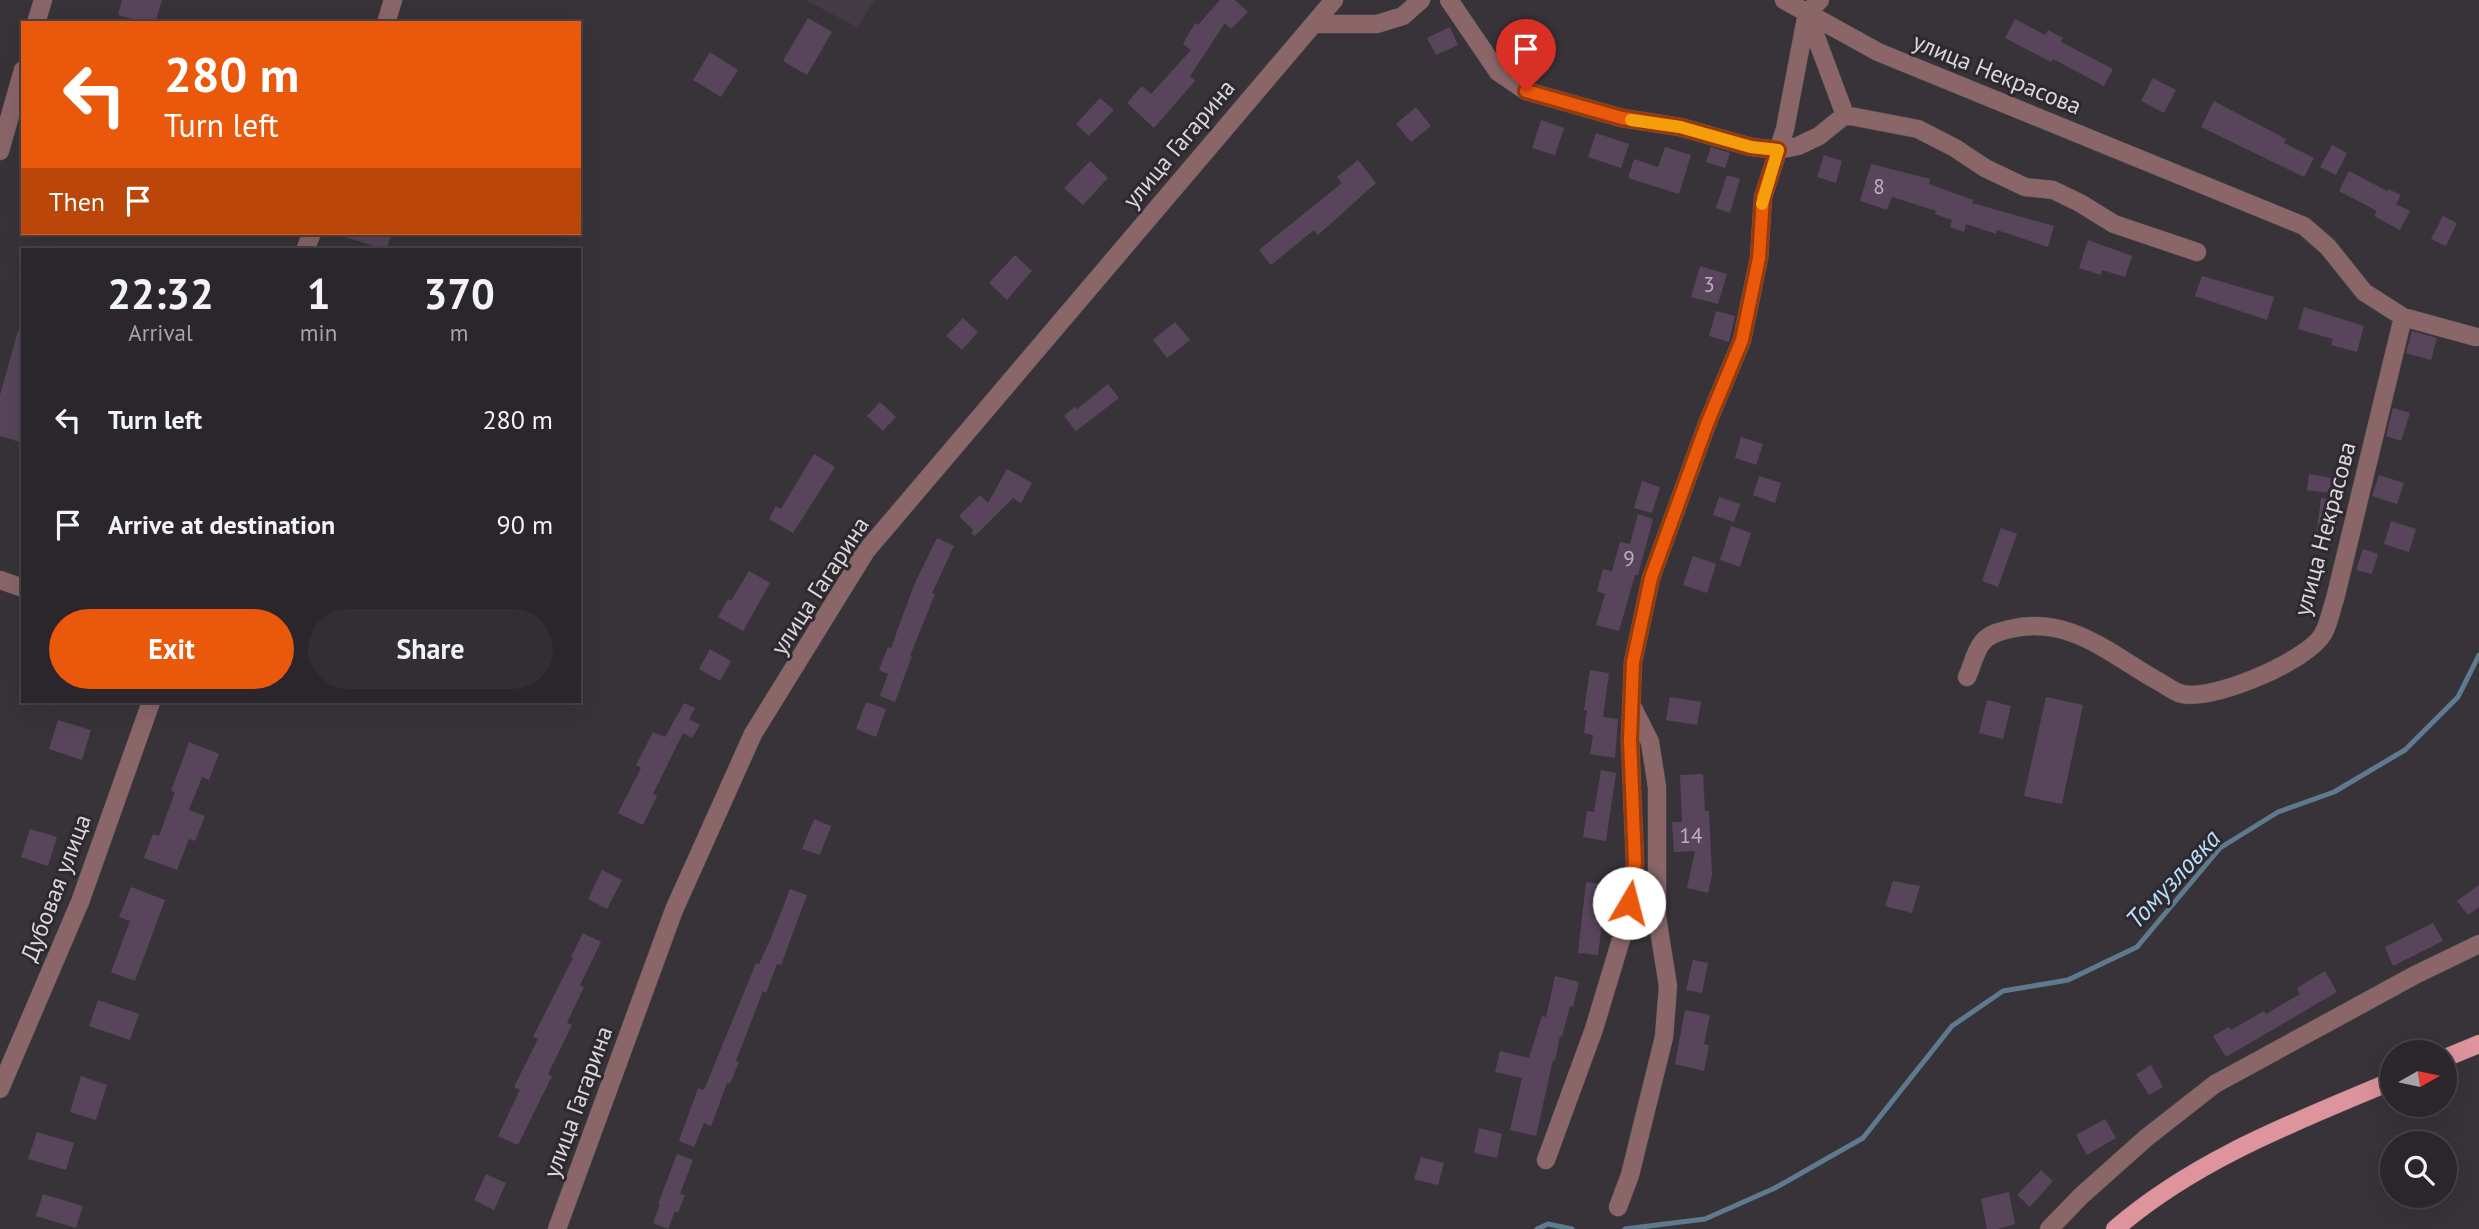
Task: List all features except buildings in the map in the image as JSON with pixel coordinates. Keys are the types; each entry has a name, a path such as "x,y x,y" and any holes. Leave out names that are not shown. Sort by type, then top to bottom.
{"main road":[{"path":"2457,1053 2479,1044"},
{"path":"2115,1229 2182,1178 2216,1159 2380,1086"}],"street":[{"path":"37,21 43,0"},
{"path":"387,21 393,0"},
{"name":"улица Гагарина","path":"557,1229 674,909 753,734 866,551 1334,0"},
{"path":"1314,24 1377,24 1403,16 1421,0"},
{"path":"1449,0 1498,72 1526,91 1622,118 1680,127 1751,147 1778,150 1798,146 1819,136 1845,115 1918,129 1955,148 1985,168 2025,187 2053,190 2080,202 2114,224 2197,252"},
{"name":"улица Некрасова","path":"1784,0 1813,6 1878,52 2304,226 2328,247 2364,292 2403,317 2476,337"},
{"path":"1546,1160 1594,1029 1626,923 1635,863 1630,740 1633,662 1651,578 1707,424 1742,340 1759,258 1763,197 1785,129 1813,6"},
{"path":"1813,6 1845,115"},
{"path":"0,150 21,78"},
{"name":"улица Некрасова","path":"1967,677 1982,642 1997,632 2024,625 2046,625 2090,638 2182,694 2216,691 2263,676 2301,654 2322,636 2335,599 2403,317"},
{"path":"0,580 21,587"},
{"name":"Дубовая улица","path":"0,1089 80,902 151,703"},
{"path":"1618,1207 1630,1175 1664,1037 1668,986 1657,917 1657,787 1650,742 1632,704"},
{"path":"2049,1229 2081,1196 2147,1138 2215,1084 2479,944"}],"shaded area":[{"path":"805,0 875,0 857,27"}],"waterway":[{"name":"Томузловка","path":"1625,1229 1705,1219 1775,1188 1863,1138 1952,1026 2003,991 2068,980 2137,947 2220,848 2278,812 2334,792 2405,750 2458,697 2479,655"},
{"name":"Томузловка","path":"1537,1229 1548,1224 1572,1229"}],"slow traffic":[{"path":"1631,120 1680,127 1751,147 1778,150 1762,204"}],"route":[{"path":"1526,91 1622,118 1680,127 1751,147 1778,150 1763,197 1759,258 1742,340 1707,424 1651,578 1633,662 1630,740 1635,863 1629,903"}]}
